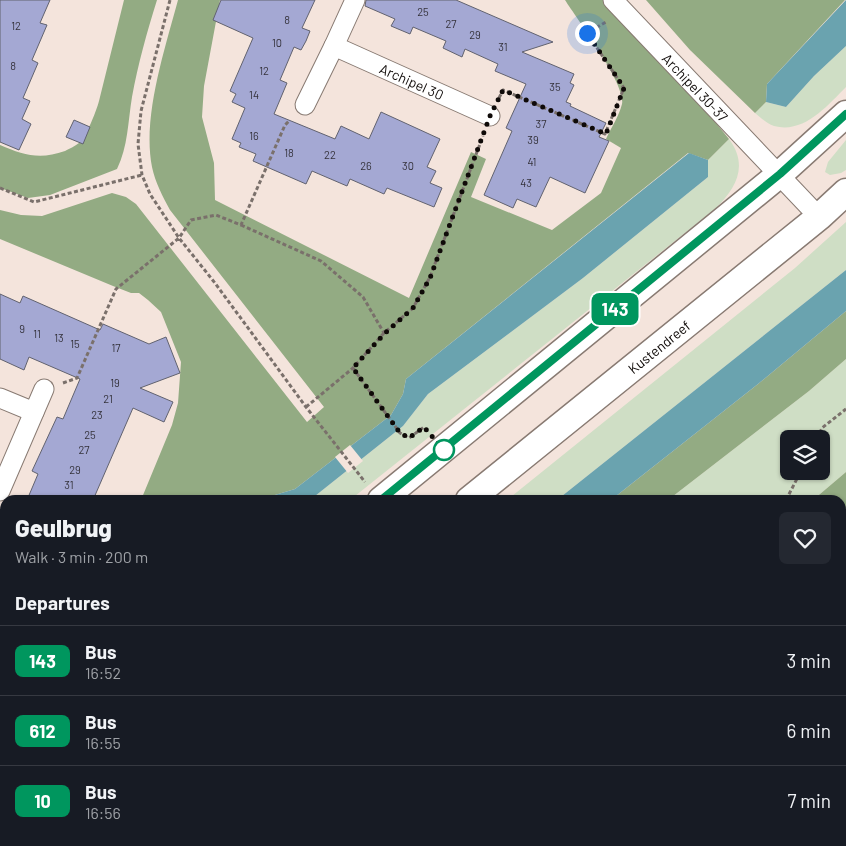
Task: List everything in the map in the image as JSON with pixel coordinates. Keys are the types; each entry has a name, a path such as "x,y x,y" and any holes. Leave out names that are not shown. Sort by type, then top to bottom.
{"main road":[{"path":"375,493 780,174 846,114"},
{"name":"Kustendreef","path":"475,495 820,217 846,192"}],"street":[{"path":"305,106 355,0"},
{"name":"Archipel 30-37","path":"618,6 820,217"},
{"name":"Archipel 30","path":"334,46 490,116"},
{"path":"0,491 44,389"},
{"path":"0,398 34,412"}],"path":[{"path":"170,0 141,111 138,144 142,175 150,194 178,238 215,284 306,407 375,493"},
{"path":"306,407 353,368 384,334 413,308 430,278 490,116 503,90 606,134 624,88 587,33 618,6"},
{"path":"241,225 286,125 305,106"},
{"path":"0,188 34,202 142,175"},
{"path":"44,389 77,378 116,289 178,238 191,220 216,215 321,262 363,297 384,334"},
{"path":"353,368 400,433 409,438 424,427"},
{"path":"821,430 846,409"},
{"path":"789,495 797,480"}],"green space":[{"path":"124,0 157,0 140,60 132,97 126,143 117,169 50,195 28,198 0,188 0,145 24,154 40,156 65,151 77,144 85,135 98,106"},
{"path":"178,0 220,0 204,86 202,117 214,163 215,200 409,298 471,152 486,159 471,197 552,230 601,193 621,148 606,139 621,108 621,95 609,67 565,0 603,0 703,107 729,139 708,160 688,153 406,379 403,394 391,415 295,489 275,495 143,495 172,425 178,403 181,362 161,312 139,293 131,293 0,239 0,210 21,215 42,216 112,193 126,197 136,204 307,422 324,407 170,210 162,195 152,167 150,147 152,105 161,61"},
{"path":"646,0 845,0 767,84 766,102 755,113 690,50"},
{"path":"846,46 846,87 814,117 795,126 785,127 771,125 755,113 766,102 786,107 814,76"},
{"path":"729,139 738,158 739,167 734,185 715,209 356,495 316,495 403,426 428,394 583,278 708,177 708,160"},
{"path":"846,140 846,170 830,175 825,172 828,162"},
{"path":"846,222 846,270 563,495 513,495 795,268"},
{"path":"846,311 846,359 809,391 674,495 617,495 758,384"},
{"path":"846,359 846,472 819,495 674,495 809,391"},
{"path":"846,472 846,495 819,495"}],"water":[{"path":"846,0 846,46 814,76 786,107 766,102 767,84"},
{"path":"689,153 708,160 708,177 583,278 428,394 403,426 316,495 275,495 295,489 391,415 403,394 406,379"},
{"path":"846,270 846,311 758,384 617,495 563,495"}],"pier":[{"path":"350,445 363,461 348,473 335,457"}],"building":[{"path":"0,0 50,0 40,23 47,25 32,60 38,63 23,98 30,101 22,119 31,124 19,150 0,142"},
{"path":"221,0 315,0 302,28 310,31 306,41 301,50 294,47 280,80 287,83 274,114 335,139 341,126 369,139 381,112 440,139 427,167 436,171 430,183 442,188 434,207 387,188 384,194 350,179 347,186 312,171 306,184 253,161 256,154 239,147 241,143 232,139 245,108 232,102 236,94 230,91 253,38 213,20"},
{"path":"366,0 456,0 553,42 522,52 574,74 570,83 574,85 566,102 571,104 570,106 606,123 599,137 609,141 585,193 550,177 536,207 517,199 513,208 484,195 512,131 506,128 526,84 495,71 498,64 465,49 462,57 443,48 446,41 413,27 410,34 391,26 395,19 365,6"},
{"path":"74,120 90,127 83,144 66,137"},
{"path":"0,294 20,303 23,296 100,330 103,324 149,344 166,337 180,373 140,388 173,402 164,422 133,408 95,495 29,495 38,474 32,471 57,417 63,419 80,379 29,357 24,370 0,359"}],"bus line":[{"name":"143","path":"387,495 780,174 846,114"}],"route":[{"path":"444,450 424,427 409,438 400,433 353,368 384,334 413,308 430,278 490,116 503,90 606,134 624,88 587,33"}]}
